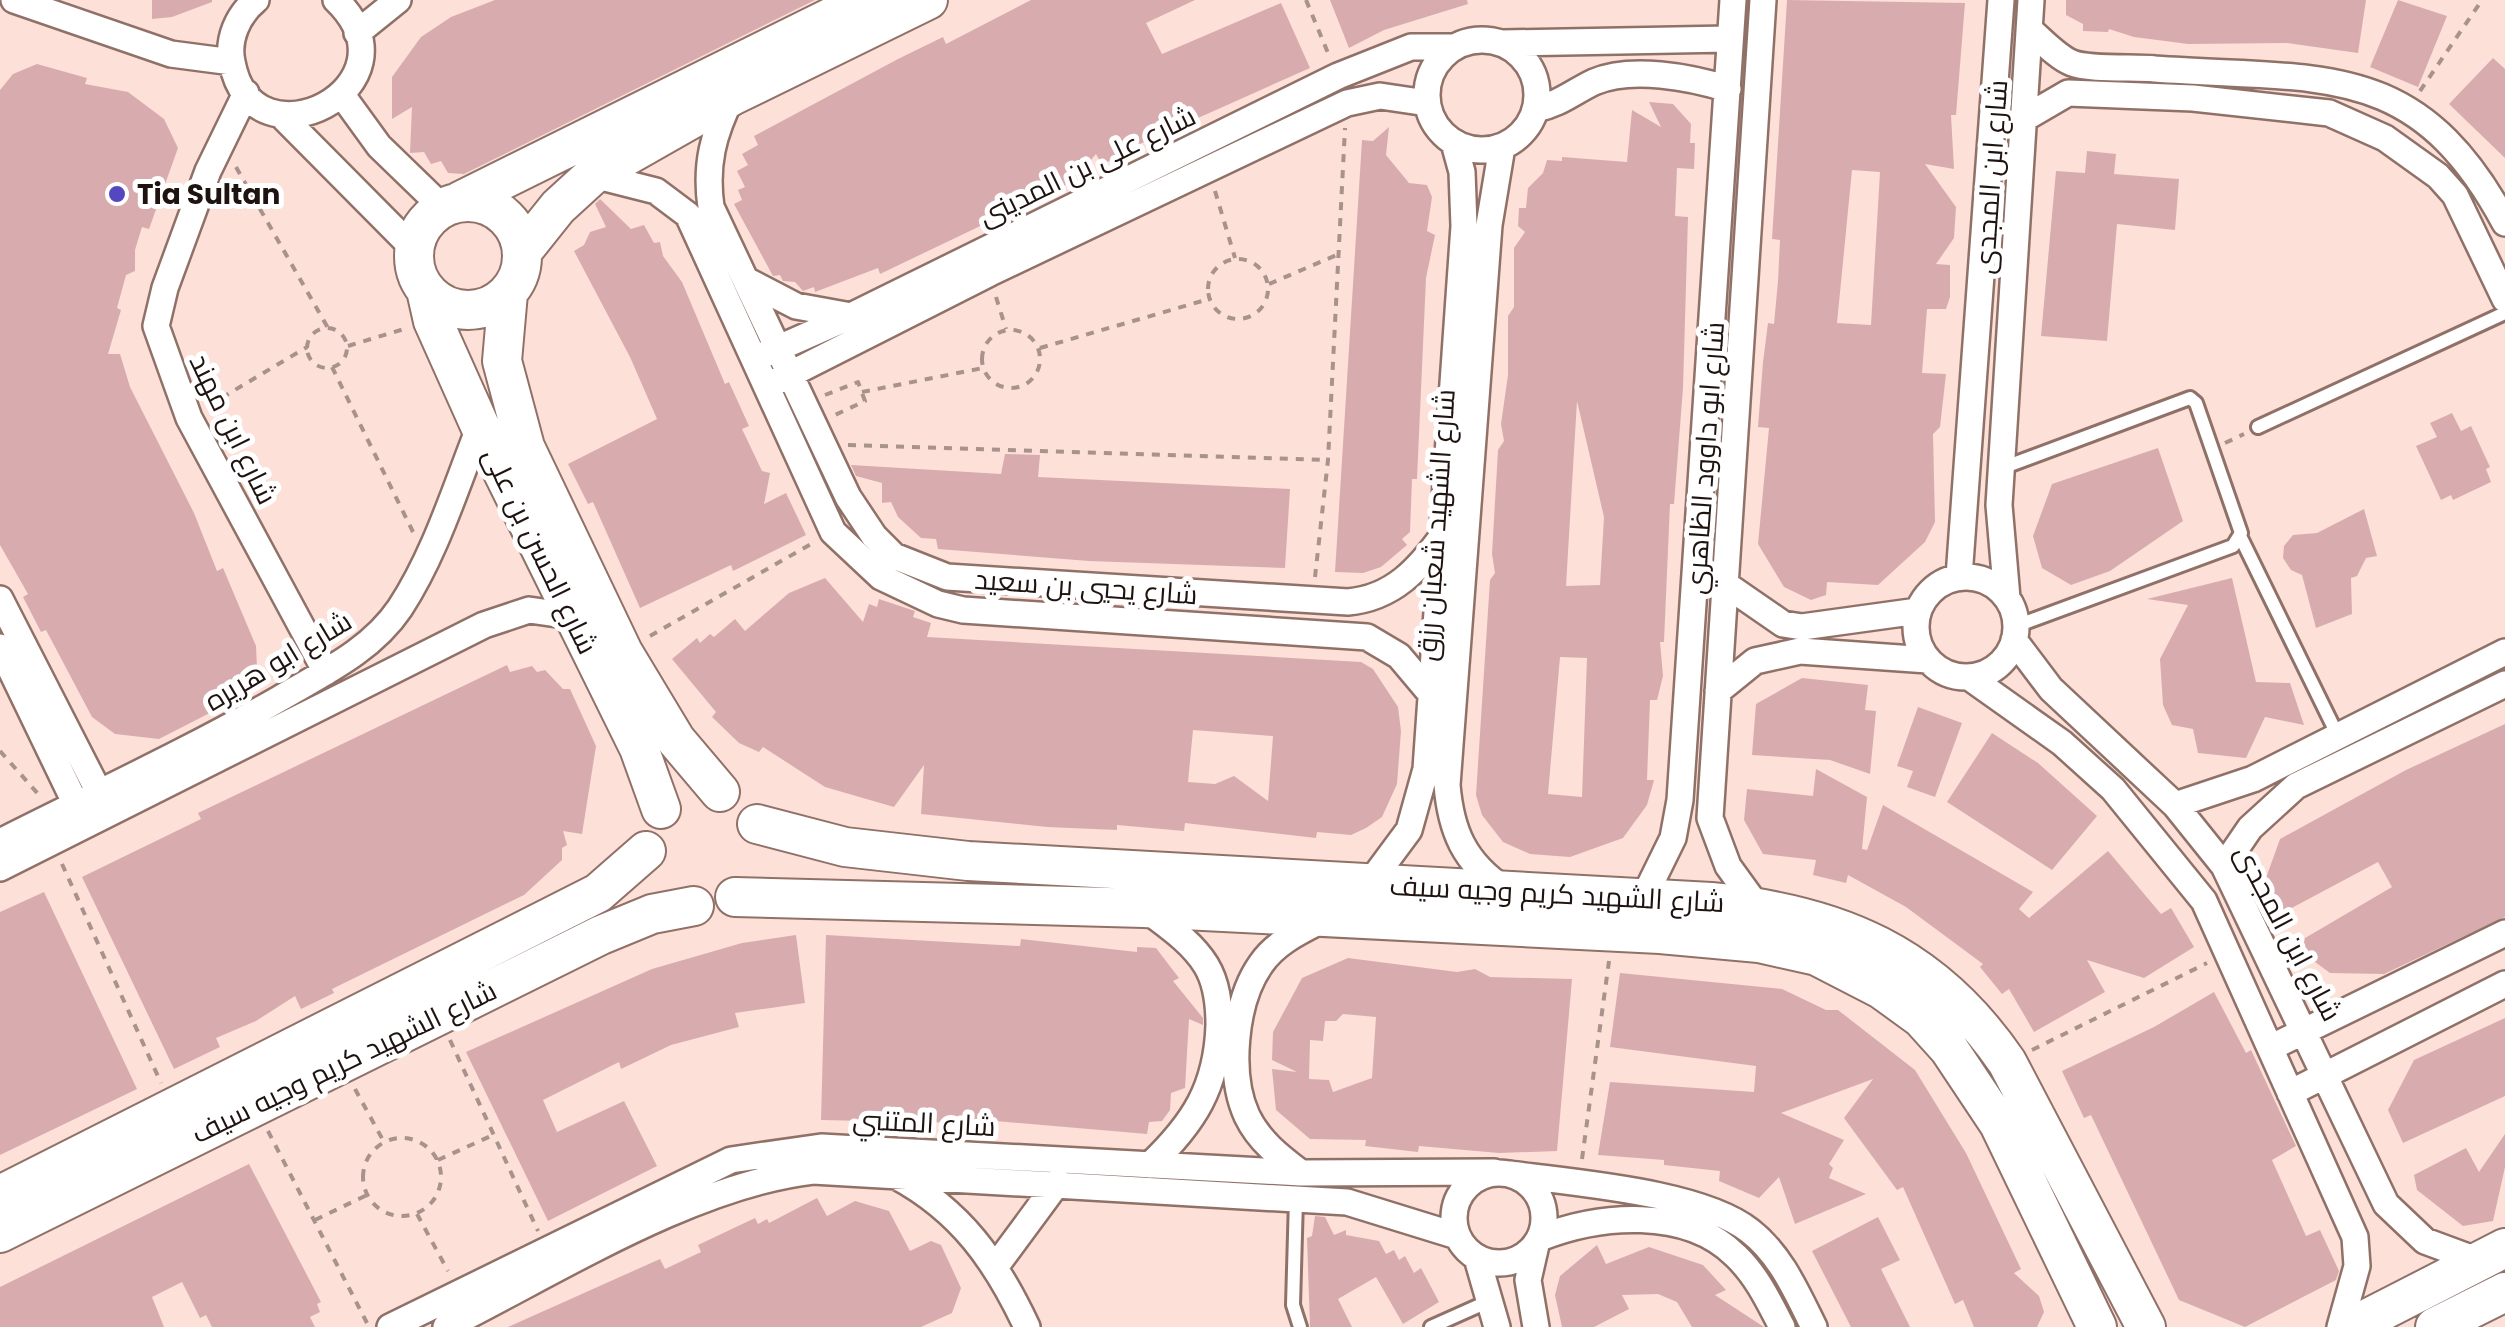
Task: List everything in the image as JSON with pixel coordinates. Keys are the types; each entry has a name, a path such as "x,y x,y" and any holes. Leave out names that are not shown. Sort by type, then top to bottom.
{"street":[{"path":"14,0 171,54 232,62"},
{"path":"256,0 234,32 232,62 246,93 280,114 414,249"},
{"path":"280,114 313,113 342,96 358,66 358,33 336,0"},
{"path":"358,33 398,0"},
{"path":"342,96 378,146 451,204 495,208 518,234 522,266 508,293 496,303 466,310 437,301 429,306 414,264 414,249 426,220 451,204 866,0"},
{"path":"522,252 558,206 593,175 732,96 928,0"},
{"name":"شارع ابو داوود الظاهري","path":"1644,898 1672,838 1680,800 1734,0"},
{"name":"شارع ابو داوود الظاهري","path":"1757,906 1728,866 1710,818 1763,0"},
{"name":"شارع ابن المجدى","path":"1959,577 2000,0"},
{"name":"شارع ابن المجدى","path":"2007,598 1999,532 2031,0"},
{"path":"2030,30 2072,64 2304,75 2409,108 2458,148 2482,180 2505,223"},
{"path":"1503,43 1532,70 1536,109 1525,131 1502,147 1470,150 1442,133 1427,104 1432,71 1455,47 1470,41 1729,39"},
{"name":"شارع على بن المدينى","path":"751,360 851,316 1338,76 1411,47 1455,47"},
{"path":"2068,94 2072,64"},
{"path":"1536,109 1566,100 1594,82 1614,76 1642,74 1728,89"},
{"name":"شارع ابن مهند","path":"246,93 221,142 164,288 156,326 188,418 326,672"},
{"path":"2026,118 2068,94 2193,98 2328,112 2400,148 2438,176 2456,195 2505,298"},
{"name":"شارع يحيي بن سعيد","path":"732,96 710,148 706,178 711,207 812,425 874,536 894,556 918,569 980,582 1369,600 1388,592 1424,561 1444,534"},
{"name":"شارع على بن المدينى","path":"764,387 1208,166 1347,103 1380,96 1427,104"},
{"name":"شارع الشهيد شعبان رزق","path":"1454,143 1462,172 1464,226 1444,534 1448,617 1447,784 1450,814 1467,857 1504,888"},
{"name":"شارع الشهيد شعبان رزق","path":"1368,884 1394,854 1418,810 1431,694 1448,617 1489,224 1502,147"},
{"name":"شارع يحيي بن سعيد","path":"593,175 656,190 688,215 751,360 833,532 881,577 938,604 1001,614 1348,633 1384,645 1414,670 1431,694"},
{"path":"2456,195 2482,180"},
{"path":"746,280 796,306 851,316"},
{"name":"شارع الحسن بن على","path":"508,293 502,361 513,413 622,652 668,728 720,792"},
{"name":"شارع الحسن بن على","path":"429,306 480,426 638,748 661,809"},
{"name":"شارع ابو هريره","path":"0,868 52,842 85,809 326,672 378,635 400,607 426,558 480,426"},
{"path":"1718,690 1756,661 1800,651 1928,660 1954,676 1969,677 1997,666 2015,633 2007,598 1994,585 1959,577 1941,583 1918,611 1915,628 1928,660"},
{"path":"1728,586 1783,624 1802,627 1918,611"},
{"path":"0,600 85,809"},
{"name":"شارع ابو هريره","path":"0,842 85,809 496,620 529,610 570,616"},
{"name":"شارع ابن المجدى","path":"2015,633 2051,688 2175,805 2224,866 2306,1030 2386,1204 2425,1241 2492,1254"},
{"path":"0,648 85,809"},
{"path":"2224,866 2290,776 2337,734 2505,652"},
{"path":"1969,677 2062,743 2113,789 2204,901 2355,1236 2354,1281 2340,1327"},
{"path":"2175,805 2290,776 2505,684"},
{"path":"698,790 720,792 748,810 758,824 760,864 750,883 736,897 694,906 660,887 646,851 647,836 661,809 678,796 698,790"},
{"name":"شارع الشهيد كريم وجيه سيف","path":"758,824 845,847 968,861 1504,888 1757,906 1802,914 1838,926 1918,970 1984,1029 2006,1062 2147,1324"},
{"name":"شارع الشهيد كريم وجيه سيف","path":"0,1195 598,892 646,851"},
{"name":"شارع الشهيد كريم وجيه سيف","path":"736,897 1144,908 1613,931 1759,943 1817,956 1881,990 1921,1018 1949,1049 1998,1124 2096,1327"},
{"name":"شارع الشهيد كريم وجيه سيف","path":"0,1233 618,928 652,914 694,906"},
{"path":"1144,908 1189,944 1206,965 1216,987 1219,1015 1212,1081 1203,1104 1150,1165"},
{"path":"1298,1186 1246,1114 1238,1086 1237,1054 1242,1013 1261,963 1278,945 1328,917"},
{"path":"2270,1048 2505,933"},
{"path":"2290,1092 2505,984"},
{"name":"شارع المتنبي","path":"390,1327 730,1160 787,1150 852,1148 1150,1165 1298,1186 1456,1236"},
{"name":"شارع المتنبي","path":"446,1327 732,1186 813,1171 1058,1182 1298,1186 1502,1173 1579,1184 1698,1206 1735,1220 1772,1254 1814,1327"},
{"path":"890,1173 955,1216 996,1266 1018,1324"},
{"path":"1536,1327 1528,1280 1538,1241 1543,1206 1536,1192 1502,1173 1464,1188 1456,1202 1456,1236 1477,1258 1498,1264 1519,1259 1538,1241 1602,1219 1639,1220 1694,1231 1734,1254 1754,1276 1782,1327"},
{"path":"996,1266 1058,1182"},
{"path":"2351,1327 2492,1254"},
{"path":"1477,1258 1497,1327"},
{"path":"2438,1326 2505,1292"}],"lane":[{"path":"2258,426 2505,312"},
{"path":"2002,468 2186,397 2196,403 2241,538 2337,734"},
{"path":"2015,633 2232,546 2241,538"},
{"path":"1298,1186 1293,1304 1300,1327"},
{"path":"1431,1327 1487,1302"}],"path":[{"path":"1306,0 1338,76"},
{"path":"2409,108 2482,0"},
{"path":"1313,600 1328,460 1347,103"},
{"path":"221,142 328,328"},
{"path":"1208,166 1235,258"},
{"path":"1268,284 1256,265 1235,258 1214,269 1208,283 1209,299 1219,313 1245,318 1260,309 1268,284 1339,254"},
{"path":"990,273 1006,330"},
{"path":"1038,348 1209,299"},
{"path":"348,346 429,306"},
{"path":"188,418 308,346 314,333 328,328 342,333 348,346 346,356 332,368"},
{"path":"1006,330 1029,335 1038,348 1036,373 1016,388 992,382 982,368 985,344 1006,330"},
{"path":"308,346 312,360 332,368 426,558"},
{"path":"862,392 982,368"},
{"path":"856,381 865,401 812,425 856,381"},
{"path":"812,425 1328,460"},
{"path":"2212,449 2258,426"},
{"path":"622,652 833,532"},
{"path":"0,751 85,809"},
{"path":"52,842 172,1108"},
{"path":"1579,1184 1613,931"},
{"path":"2006,1062 2230,952"},
{"path":"438,1014 547,1249"},
{"path":"340,1062 384,1142"},
{"path":"254,1105 369,1327"},
{"path":"438,1160 493,1134"},
{"path":"415,1140 438,1160 440,1187 432,1203 417,1214 388,1214 367,1196 364,1165 384,1142 415,1140"},
{"path":"314,1220 367,1196"},
{"path":"417,1214 458,1292"}],"building":[{"path":"152,0 212,2 172,17 152,19"},
{"path":"495,0 815,0 464,174 448,173 441,161 431,164 424,152 410,153 412,107 392,119 392,77 421,37 451,17"},
{"path":"1031,0 1195,0 1146,23 1162,54 1281,3 1310,68 1133,147 1136,151 1111,164 1109,161 1102,165 1096,154 1072,182 880,274 878,268 815,292 814,287 803,291 795,282 773,276 734,204 742,200 738,190 745,187 737,171 748,165 742,154 758,145 754,136 898,59 943,37 946,44"},
{"path":"1330,0 1467,0 1468,4 1384,30 1349,48"},
{"path":"1787,0 1965,3 1956,115 1951,115 1954,169 1925,164 1956,207 1954,238 1936,264 1950,265 1950,297 1946,309 1927,309 1922,373 1946,374 1940,427 1933,434 1935,522 1925,542 1878,585 1827,582 1826,595 1811,600 1784,587 1758,544 1769,428 1758,427 1768,323 1774,324 1780,240 1772,239","holes":["1852,170 1880,172 1871,325 1837,323"]},
{"path":"2066,0 2366,0 2358,53 2287,43 2188,44 2134,37 2109,29 2083,31 2083,24 2066,15"},
{"path":"2398,0 2447,16 2418,87 2370,67"},
{"path":"2493,58 2505,69 2505,158 2449,104"},
{"path":"37,64 87,78 85,84 128,92 164,119 178,148 149,229 142,227 135,250 135,271 126,275 108,354 120,354 130,387 194,513 217,571 223,568 256,646 257,668 245,695 159,739 115,734 92,717 46,630 41,632 23,597 28,594 0,545 0,90 13,74"},
{"path":"1649,102 1673,104 1691,124 1690,143 1695,143 1694,169 1677,168 1675,216 1688,217 1683,388 1674,504 1670,504 1664,642 1660,642 1663,676 1657,700 1650,700 1647,780 1654,780 1647,805 1623,838 1570,857 1530,854 1503,842 1482,815 1476,795 1490,580 1495,573 1492,554 1498,450 1504,441 1501,424 1508,375 1508,316 1514,307 1514,248 1525,232 1518,226 1519,208 1526,208 1528,188 1543,173 1547,160 1562,161 1562,157 1627,162 1632,110 1661,127","holes":["1577,401 1604,517 1600,585 1566,586","1560,657 1587,658 1582,797 1548,794"]},
{"path":"1389,127 1386,155 1409,183 1427,185 1432,197 1427,231 1435,235 1426,278 1417,479 1412,479 1410,532 1402,539 1407,545 1381,567 1363,573 1335,572 1362,140 1373,141"},
{"path":"2087,151 2116,154 2114,174 2179,179 2175,230 2117,224 2107,341 2041,336 2056,171 2085,173"},
{"path":"600,199 631,229 644,225 654,243 660,242 663,256 682,282 725,384 729,382 749,426 742,429 762,471 770,473 764,504 786,493 806,535 733,571 731,565 640,608 593,502 588,504 568,464 657,419 630,357 574,251 584,245 590,232 606,227 595,204"},
{"path":"2452,413 2461,431 2471,426 2490,467 2486,469 2491,482 2453,500 2451,495 2441,500 2416,446 2437,437 2430,423"},
{"path":"2158,448 2183,521 2110,571 2071,585 2042,568 2033,536 2052,484"},
{"path":"1005,454 1040,455 1038,477 1290,489 1285,568 1089,561 938,549 936,539 921,538 898,517 891,502 882,503 882,483 856,476 851,465 1001,474"},
{"path":"2364,509 2377,556 2366,558 2357,576 2351,578 2352,614 2316,628 2302,575 2291,570 2283,558 2284,546 2293,535 2317,533"},
{"path":"825,578 863,622 869,604 877,607 879,599 915,611 913,617 931,623 927,637 1361,662 1373,669 1398,707 1401,731 1397,784 1382,817 1366,828 1351,835 1317,832 1316,838 1185,823 1184,831 1117,825 1117,830 921,814 924,765 894,807 825,787 763,747 759,752 739,743 712,717 716,712 672,659 697,638 700,643 710,634 714,637 735,619 745,631 789,593","holes":["1193,730 1273,736 1268,801 1234,776 1215,784 1188,782"]},
{"path":"2232,578 2256,682 2290,683 2304,725 2265,717 2246,758 2198,753 2193,729 2172,725 2163,705 2160,659 2188,605 2147,599"},
{"path":"507,665 510,672 532,666 537,672 545,670 563,689 570,689 596,746 582,834 563,831 567,845 562,848 562,860 524,895 332,989 334,993 301,1009 295,996 256,1021 216,1038 220,1047 174,1069 82,877 201,819 198,813"},
{"path":"1802,678 1868,685 1865,710 1876,711 1870,774 1830,760 1752,755 1756,704"},
{"path":"1918,707 1962,723 1935,797 1907,787 1913,771 1897,766"},
{"path":"2505,724 2505,917 2384,974 2330,973 2311,959 2300,941 2392,887 2378,862 2284,912 2266,878 2280,839 2406,770"},
{"path":"1992,733 2038,763 2097,816 2052,870 1947,802"},
{"path":"1816,769 1867,797 1862,849 1867,850 1883,805 2033,892 2019,909 2029,918 2108,851 2161,914 2171,908 2194,947 2144,978 2087,960 2105,992 2034,1032 2009,989 2002,994 1980,967 1983,964 1906,907 1848,875 1846,883 1813,875 1816,860 1763,854 1744,820 1747,789 1813,796"},
{"path":"44,892 137,1089 0,1155 0,912"},
{"path":"796,935 805,1003 735,1013 739,1027 671,1045 621,1069 619,1062 543,1100 557,1132 624,1101 657,1166 548,1221 466,1052 652,969 742,943"},
{"path":"826,935 1020,946 1021,939 1137,952 1137,947 1156,948 1179,978 1173,981 1203,1018 1203,1025 1189,1019 1185,1088 1171,1093 1170,1110 1162,1121 1149,1122 1147,1134 984,1120 984,1127 866,1115 866,1121 821,1120"},
{"path":"1348,958 1457,972 1475,969 1490,977 1572,979 1557,1151 1499,1153 1419,1146 1418,1152 1365,1146 1366,1140 1310,1139 1276,1110 1272,1069 1297,1072 1272,1060 1273,1032 1302,978","holes":["1343,1014 1376,1017 1372,1078 1333,1092 1329,1080 1309,1079 1310,1040 1323,1041 1325,1021 1336,1021"]},
{"path":"1620,973 1782,989 1826,1010 1838,1010 1915,1070 1966,1153 2021,1269 2014,1273 2039,1296 2044,1312 2037,1327 1974,1327 1963,1300 1955,1304 1903,1187 1897,1190 1844,1118 1873,1079 1781,1113 1844,1140 1829,1164 1833,1168 1829,1178 1866,1194 1795,1224 1779,1177 1759,1198 1719,1181 1720,1171 1664,1165 1664,1160 1598,1155 1610,1082 1754,1092 1756,1066 1610,1047"},
{"path":"2214,992 2246,1053 2251,1050 2296,1146 2272,1160 2306,1236 2320,1230 2339,1271 2336,1280 2245,1327 2179,1300 2091,1115 2084,1118 2062,1071 2154,1027"},
{"path":"2505,1018 2505,1096 2403,1143 2388,1110 2414,1060"},
{"path":"2505,1134 2505,1167 2493,1221 2463,1226 2417,1190 2414,1175 2466,1148 2479,1172"},
{"path":"249,1164 321,1302 317,1304 320,1312 310,1317 315,1327 212,1327 206,1315 200,1318 182,1282 152,1297 164,1327 0,1327 0,1287"},
{"path":"817,1198 827,1216 855,1201 889,1211 910,1251 931,1241 941,1245 961,1288 952,1313 921,1327 508,1327 660,1259 665,1269 701,1252 698,1245 755,1218 758,1224 767,1219 769,1223"},
{"path":"1315,1216 1325,1217 1334,1235 1346,1230 1346,1235 1379,1241 1386,1254 1394,1250 1399,1260 1405,1256 1414,1273 1421,1268 1439,1302 1403,1324 1376,1277 1338,1299 1352,1327 1310,1327 1307,1238 1312,1236"},
{"path":"1878,1217 1900,1260 1881,1269 1910,1327 1851,1327 1812,1251"},
{"path":"1597,1245 1606,1264 1649,1247 1703,1265 1726,1290 1715,1295 1764,1327 1692,1327 1677,1302 1658,1294 1622,1295 1629,1309 1594,1327 1562,1327 1555,1295 1560,1276"}],"place":[{"name":"Tia Sultan","path":"117,194"}]}
